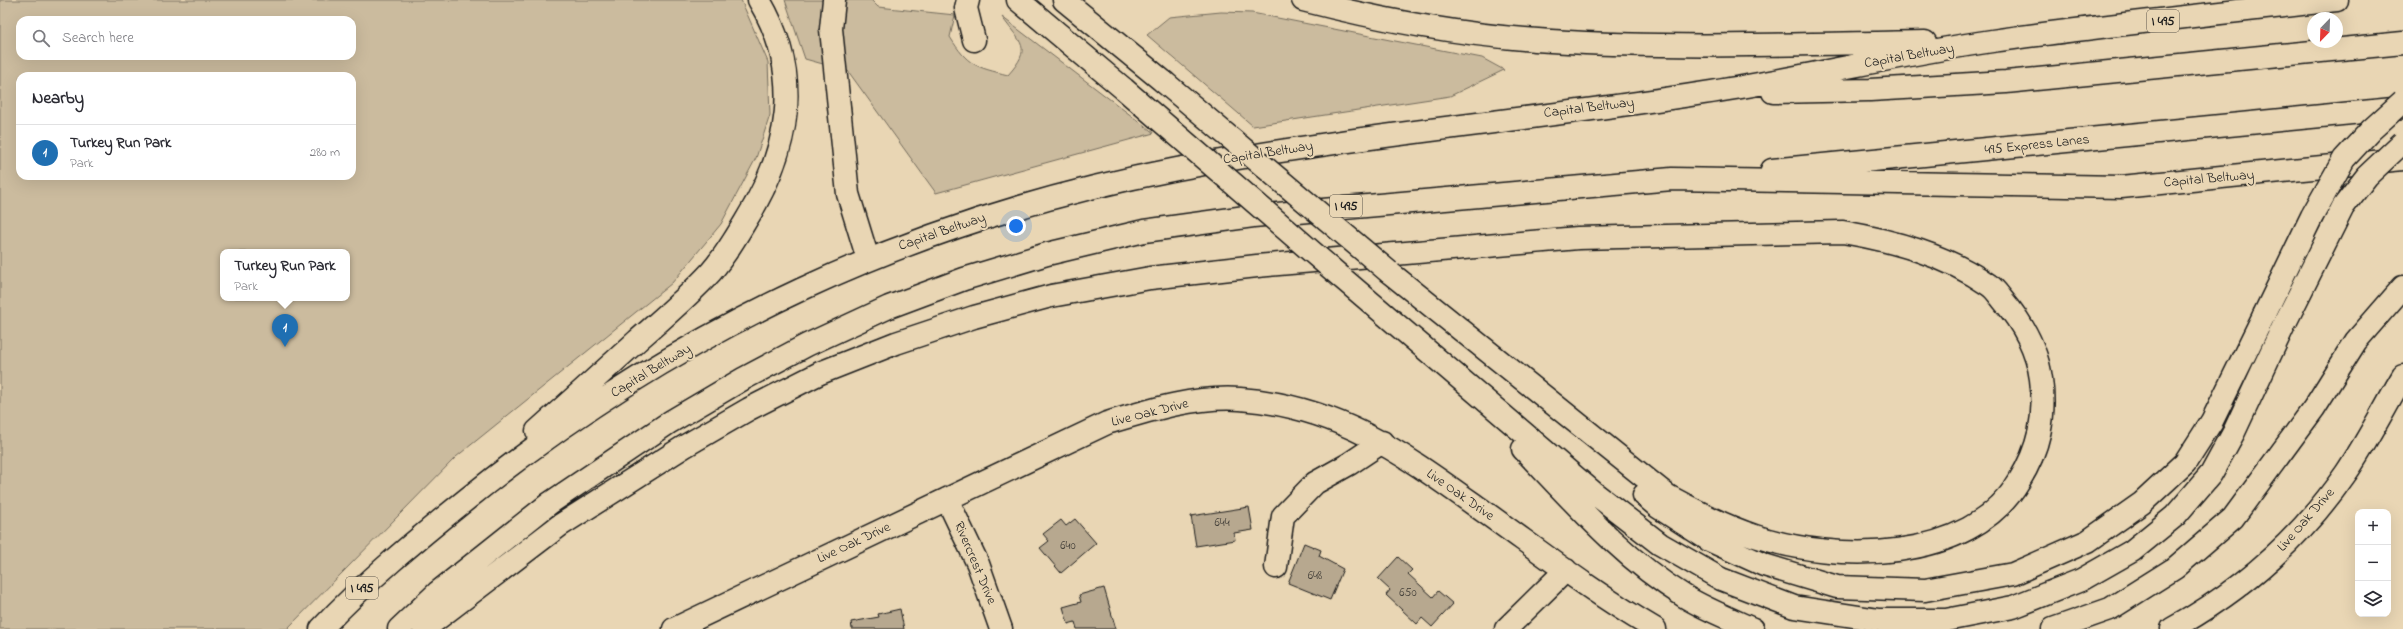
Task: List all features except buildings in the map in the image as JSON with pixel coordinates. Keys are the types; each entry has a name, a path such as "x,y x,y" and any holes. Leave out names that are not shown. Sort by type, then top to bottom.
{"main road":[{"path":"405,549 652,328 711,272 733,243 759,200 773,169 783,139 786,112 786,85 781,54 770,19 759,0"},
{"path":"834,0 830,29 848,194 868,259"},
{"path":"968,0 966,8 974,40"},
{"path":"1018,0 1124,89 1588,488 1660,544 1721,579 1794,607 1879,620 1946,620 2013,607 2081,580 2132,551 2174,516 2211,474 2234,432 2284,326 2343,207 2366,176 2403,142"},
{"path":"1064,0 1164,82 1389,272 1658,507 1709,540 1757,562 1837,587 1925,590 2013,574 2088,541 2142,503 2186,464 2212,421 2312,216 2344,158 2403,102"},
{"path":"1303,0 1439,29 1549,41 1627,45 1988,42"},
{"name":"Capital Beltway","path":"321,629 405,549 515,460 652,368 789,294 868,259 979,219 1044,200 1172,170 1379,135 1704,93 1988,42 2337,0"},
{"path":"1704,93 1870,90 2006,82 2403,43"},
{"name":"495 Express Lanes","path":"1672,179 2403,108"},
{"name":"Capital Beltway","path":"399,629 438,592 550,503 670,422 806,345 889,307 964,279 1047,254 1144,231 1253,216 1672,179 2121,188 2403,160"},
{"path":"424,629 560,526 724,424 820,373 896,343 974,317 1051,296 1150,278 1257,266 1578,238 1843,232 1886,240 1941,258 1990,286 2020,319 2038,360 2044,402 2040,436 2029,465 2013,491 1995,510 1976,524 1952,537 1906,548 1853,552 1809,548 1755,536 1709,517 1668,496 1389,272"},
{"path":"1341,277 1509,434 1582,512 1641,565 1684,596 1753,629"},
{"path":"2053,629 2110,609 2175,568 2232,518 2314,408 2356,341 2403,287"},
{"name":"Live Oak Drive","path":"2172,629 2212,606 2254,574 2282,549 2342,477 2403,376"},
{"name":"Live Oak Drive","path":"674,629 1107,423 1168,406 1200,401 1239,399 1302,409 1334,419 1382,442 1445,484 1621,609 1655,629"},
{"path":"1276,566 1283,516 1315,483 1349,464 1382,442"},
{"name":"Rivercrest Drive","path":"948,499 978,564 1001,629"},
{"path":"1506,629 1566,570"}],"shaded area":[{"path":"0,0 741,0 768,62 770,115 756,158 721,224 672,283 456,457 287,629 0,629"},
{"path":"785,0 871,0 878,7 955,15 950,37 962,54 968,60 980,67 1008,75 1016,66 1020,58 1022,46 1002,17 1154,133 936,193 848,71 805,59"},
{"path":"1221,12 1252,13 1482,58 1504,70 1450,96 1253,126 1147,35 1169,17"}],"place":[{"name":"Turkey Run Park","path":"285,347"}]}
